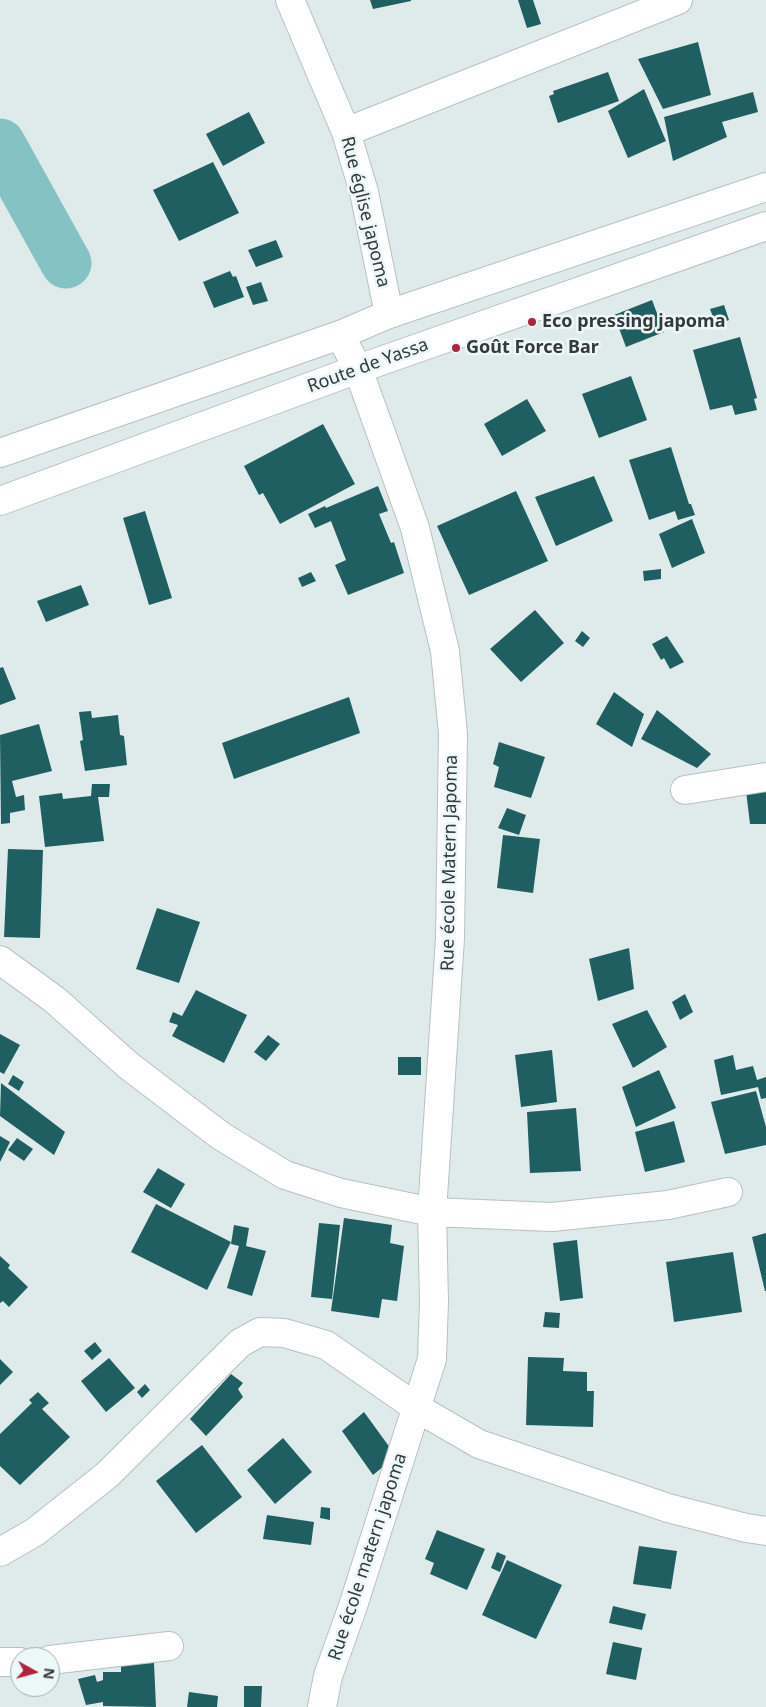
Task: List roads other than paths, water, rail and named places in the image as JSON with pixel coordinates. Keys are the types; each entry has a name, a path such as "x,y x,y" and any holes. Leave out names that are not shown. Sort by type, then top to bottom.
{"street":[{"name":"Rue église japoma","path":"290,0 346,132 364,192 390,314"},
{"path":"346,132 678,0"},
{"path":"0,453 340,334 390,314 766,187"},
{"name":"Route de Yassa","path":"0,501 358,369 766,226"},
{"name":"Rue école Matern Japoma","path":"340,334 358,369 415,528 445,651 453,734 450,938 432,1212 434,1302 432,1359 416,1408"},
{"path":"685,790 766,778"},
{"path":"0,960 55,1000 129,1066 221,1136 285,1175 341,1193 432,1212 552,1217 668,1205 728,1192"},
{"path":"0,1552 35,1532 107,1475 240,1343 260,1332 284,1333 326,1345 416,1408 479,1444 668,1508 746,1528 766,1530"},
{"name":"Rue école matern japoma","path":"322,1707 328,1676 354,1606 416,1408"},
{"path":"60,1659 169,1646"}],"waterway":[{"path":"0,144 66,263"}],"place":[{"name":"Eco pressing japoma","path":"532,322"},
{"name":"Goût Force Bar","path":"456,348"}]}
